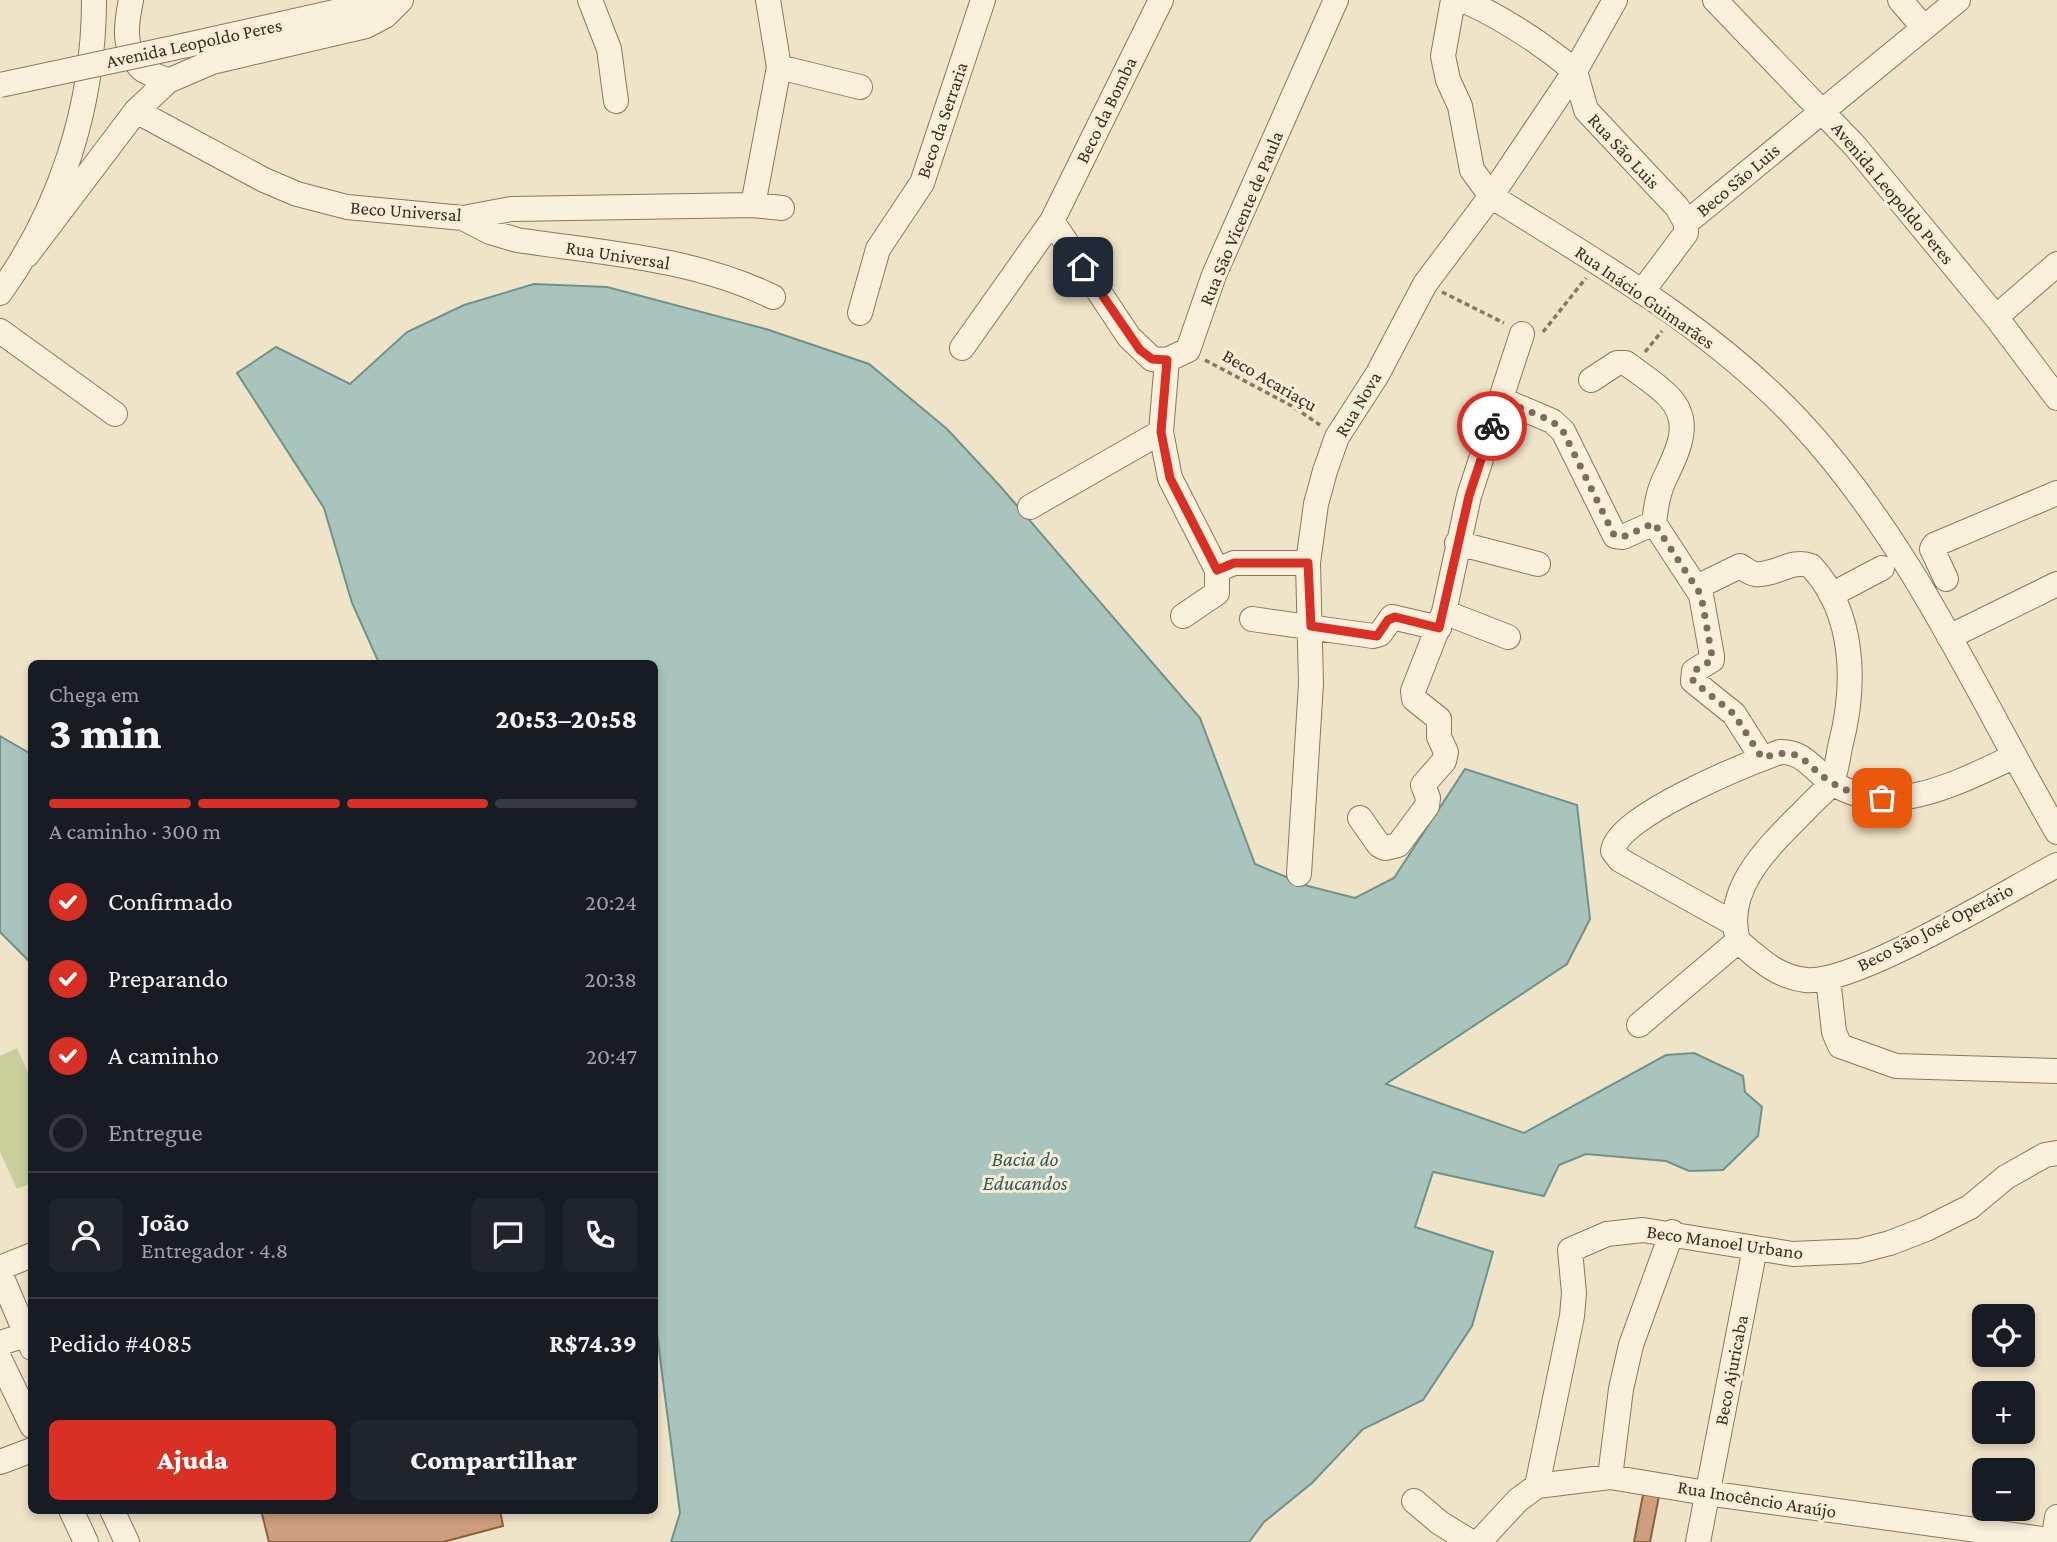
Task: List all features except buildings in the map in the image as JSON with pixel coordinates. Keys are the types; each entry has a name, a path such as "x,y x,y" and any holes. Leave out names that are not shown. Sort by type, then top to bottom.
{"street":[{"path":"27,255 54,198 77,132 85,101 94,25 94,0"},
{"path":"131,0 125,30 130,50 143,69 168,81"},
{"name":"Avenida Leopoldo Peres","path":"0,85 388,0"},
{"path":"0,293 135,111 168,81 212,62 366,26 385,16 401,0"},
{"path":"590,0 609,49 616,101"},
{"path":"753,205 779,67 768,0"},
{"name":"Beco da Serraria","path":"860,313 878,249 922,183 983,0"},
{"name":"Beco da Bomba","path":"962,348 1052,221 1161,0"},
{"name":"Rua São Vicente de Paula","path":"1217,570 1170,478 1161,432 1178,355 1336,0"},
{"name":"Rua Inácio Guimarães","path":"1452,0 1443,56 1448,80 1460,106 1472,170 1491,196 1688,322 1751,375 1820,445 1865,500 1903,556 2057,832"},
{"path":"1464,0 1538,40 1575,71"},
{"name":"Rua Nova","path":"1299,874 1309,745 1311,626 1308,563 1316,504 1337,437 1377,375 1425,284 1491,196 1575,71 1615,0"},
{"path":"1900,0 1924,28"},
{"name":"Beco São Luis","path":"1642,292 1686,233 1686,223 1958,0"},
{"name":"Avenida Leopoldo Peres","path":"1723,2 1822,110 1996,317 2057,398"},
{"path":"779,67 860,87"},
{"name":"Rua São Luis","path":"1575,71 1586,110 1677,208 1686,223"},
{"name":"Beco Universal","path":"135,111 264,180 297,194 347,207 463,218 512,209 753,205 782,208"},
{"name":"Rua Universal","path":"463,218 490,232 517,240 687,265 738,281 773,298"},
{"path":"1052,221 1129,337 1152,359 1178,355"},
{"path":"1996,317 2057,264"},
{"path":"0,331 115,414"},
{"path":"1360,818 1379,845 1393,848 1427,806 1428,798 1423,785 1444,761 1446,752 1439,737 1439,719 1414,699 1413,694 1441,620 1457,543 1522,334"},
{"path":"1591,380 1617,363 1626,363 1670,397 1681,414 1683,433 1676,457 1656,501 1654,523 1704,601 1712,660 1694,671 1693,681 1734,714 1762,758 1780,752 1799,754 1831,783 1863,796 1905,798 1951,786 2013,757"},
{"path":"1500,399 1552,421 1563,431 1615,536 1623,537 1654,523"},
{"path":"1030,507 1161,432"},
{"path":"1946,579 1932,549 1934,545 2057,493"},
{"path":"1457,543 1538,564"},
{"path":"1183,617 1217,593 1217,570 1234,563 1308,563"},
{"path":"1639,1025 1736,932 1737,902 1757,861 1831,783 1849,703 1850,659 1844,626 1819,574 1805,563 1762,573 1751,573 1741,566 1697,587"},
{"path":"1831,595 1882,568"},
{"path":"1950,637 2057,584"},
{"path":"1252,619 1377,636 1388,620 1395,617 1441,620 1508,637"},
{"name":"Beco São José Operário","path":"1762,758 1669,800 1629,827 1613,847 1620,860 1736,932 1770,969 1789,977 1808,980 1828,978 1884,957 2057,865"},
{"path":"1828,978 1834,1032 1840,1046 1896,1066 2057,1071"},
{"name":"Beco Manoel Urbano","path":"1537,1486 1572,1316 1574,1293 1569,1254 1579,1245 1622,1231 1672,1232 1793,1254 1835,1253 1890,1243 1970,1207 2006,1177 2045,1155 2057,1153"},
{"path":"1609,1477 1621,1389 1631,1345 1672,1232"},
{"name":"Beco Ajuricaba","path":"1698,1542 1755,1248"},
{"path":"28,1257 0,1270 28,1340"},
{"path":"0,1343 28,1342"},
{"path":"0,1360 28,1418"},
{"path":"0,1462 28,1452"},
{"name":"Rua Inocêncio Araújo","path":"1537,1486 1609,1477 1706,1493 2055,1535"},
{"path":"1479,1542 1518,1500 1537,1486"},
{"path":"1414,1501 1440,1523 1471,1542"},
{"path":"73,1514 86,1542"},
{"path":"114,1514 127,1542"}],"path":[{"path":"1425,284 1522,334 1533,336 1543,332 1598,263"},
{"name":"Beco Acariaçu","path":"1178,355 1292,406 1337,437"}],"green space":[{"path":"17,1048 28,1072 28,1185 17,1189 0,1152 0,1056"}],"water":[{"name":"Bacia do Educandos","path":"534,284 607,287 766,329 869,364 947,429 1000,486 1200,718 1255,864 1308,886 1355,898 1394,878 1465,769 1577,805 1590,919 1567,964 1386,1084 1524,1133 1666,1055 1694,1053 1743,1076 1745,1092 1762,1107 1758,1136 1723,1170 1689,1171 1666,1161 1586,1154 1559,1165 1544,1196 1433,1172 1415,1227 1493,1252 1472,1326 1423,1400 1363,1429 1312,1483 1264,1522 1249,1542 671,1542 680,1513 658,1342 658,660 378,660 352,603 324,508 237,373 276,347 350,384 407,332 464,305"},
{"path":"0,736 28,752 28,960 0,932"}],"way so far":[{"path":"1492,426 1500,399 1552,421 1563,431 1571,445 1614,535 1620,538 1634,534 1654,523 1704,601 1712,660 1697,667 1692,676 1693,681 1734,714 1762,758 1780,752 1799,754 1831,783 1846,791 1882,798"}],"route":[{"path":"1083,267 1140,350 1152,359 1167,360 1161,432 1170,478 1217,570 1234,563 1308,563 1311,626 1377,636 1388,620 1395,617 1439,628 1469,496 1492,426"}]}
